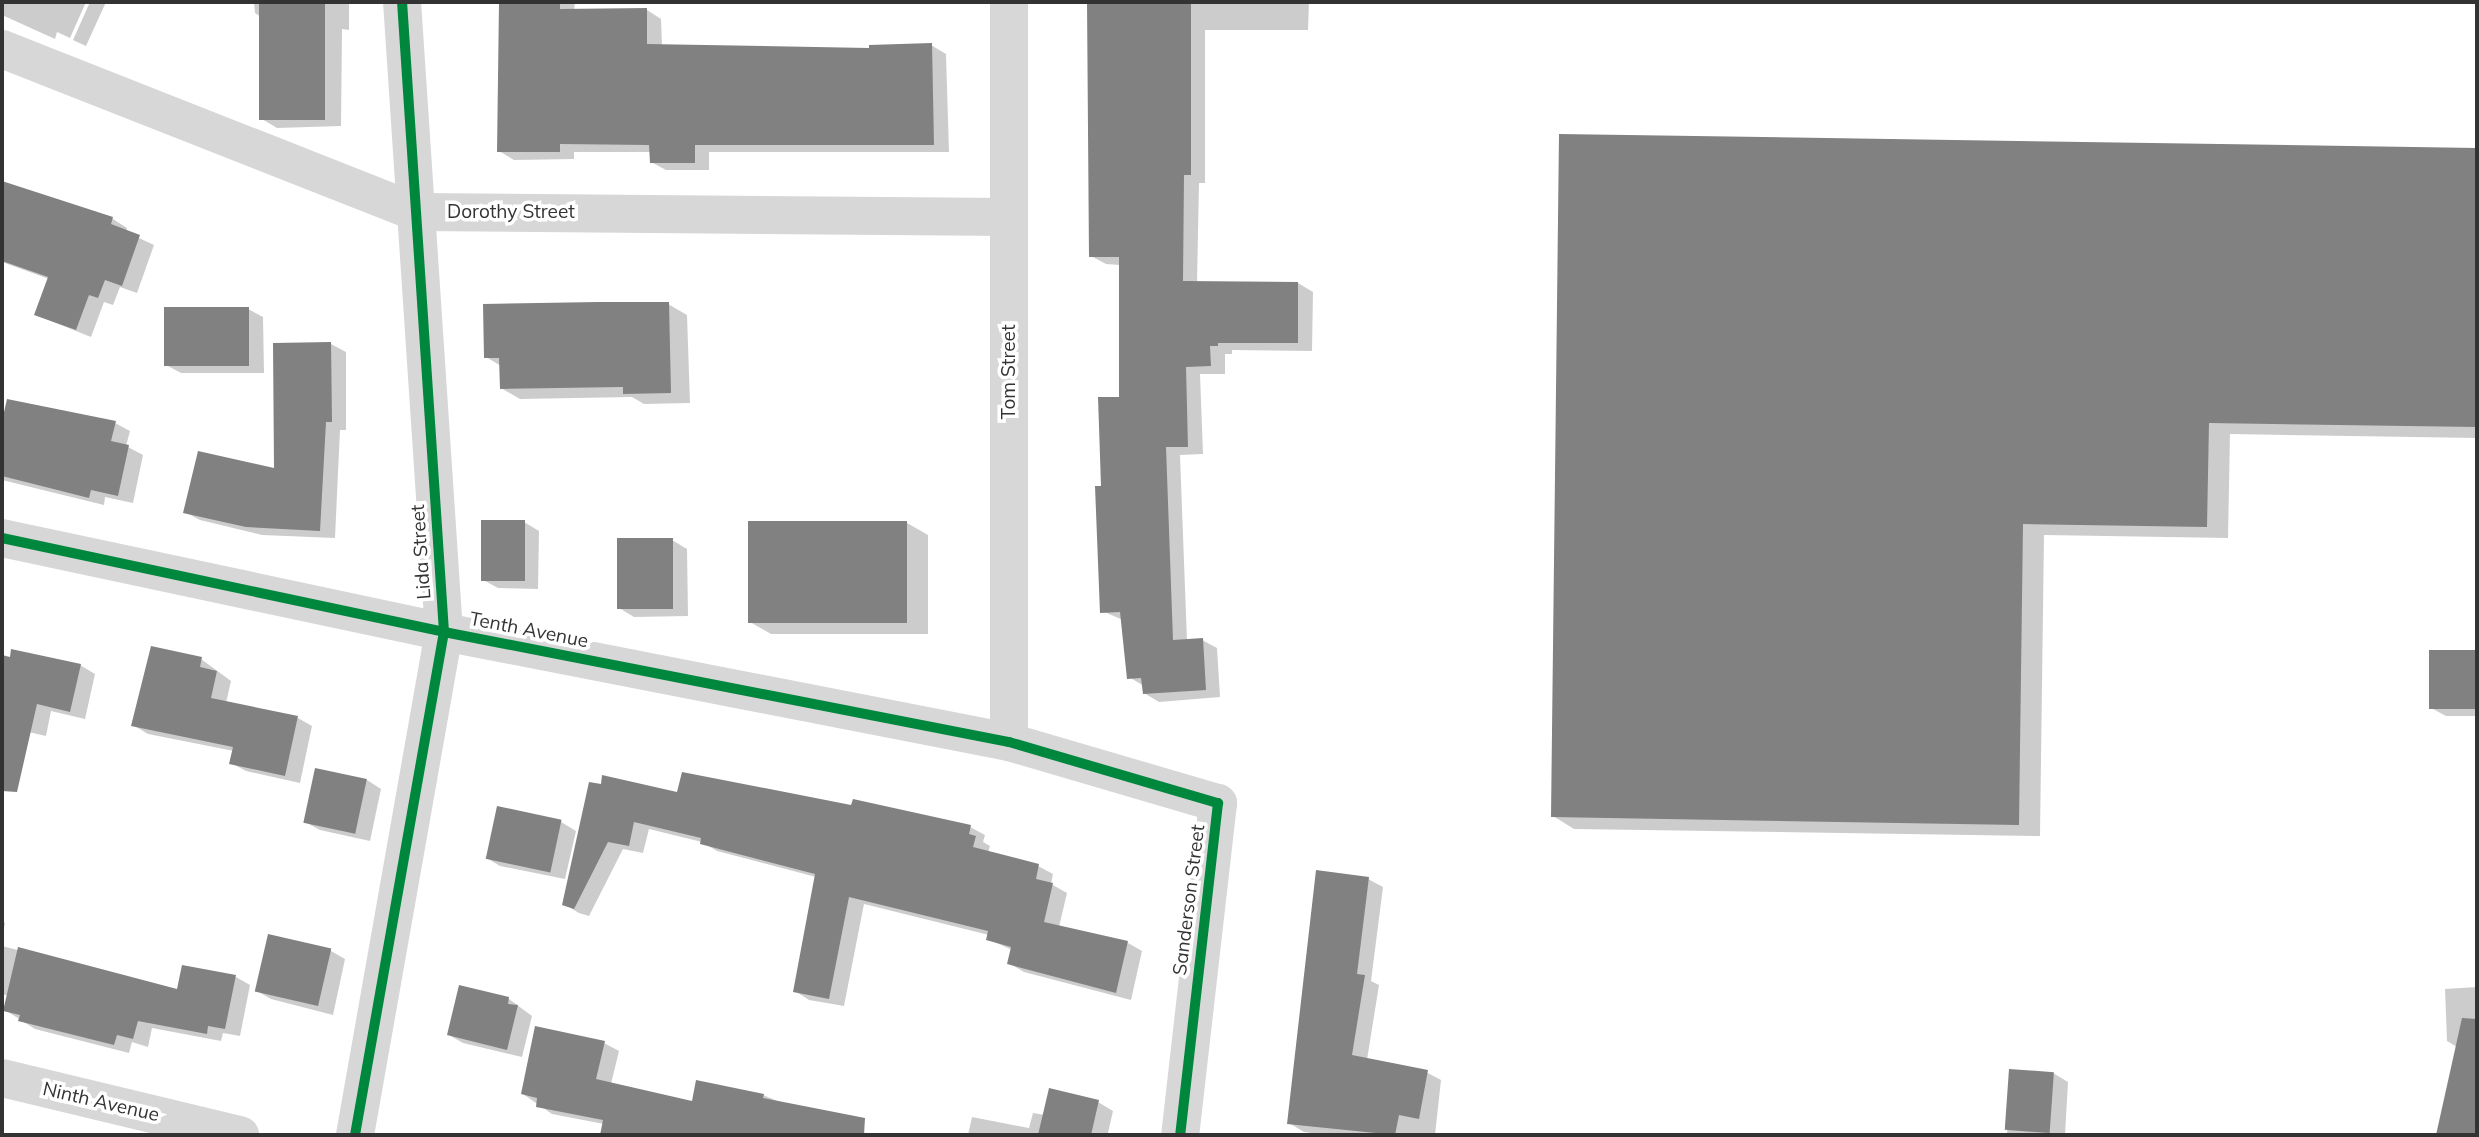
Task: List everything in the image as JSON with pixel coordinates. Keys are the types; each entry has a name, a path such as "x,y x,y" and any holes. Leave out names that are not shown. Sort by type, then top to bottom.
{"street":[{"name":"Lida Street","path":"355,1135 444,632 402,2"},
{"name":"Tom Street","path":"1009,2 1009,742"},
{"name":"Dorothy Street","path":"2,49 416,212 1009,217"},
{"name":"Tenth Avenue","path":"2,538 444,632 1009,742"},
{"name":"Sanderson Street","path":"1009,742 1218,803 1180,1135"},
{"name":"Ninth Avenue","path":"2,1078 240,1135"}],"building":[{"path":"259,2 325,2 325,120 259,120"},
{"path":"499,2 560,2 560,9 647,8 647,44 869,48 869,45 932,43 934,145 695,145 695,163 650,163 649,145 560,144 560,152 497,152"},
{"path":"1087,2 1191,2 1191,175 1184,175 1183,281 1298,282 1298,343 1218,343 1218,346 1210,346 1211,366 1186,367 1188,447 1166,447 1173,640 1203,638 1206,690 1143,694 1141,678 1127,679 1120,612 1100,613 1095,486 1101,486 1098,397 1119,397 1119,257 1089,257"},
{"path":"1559,134 2477,148 2477,427 2209,423 2207,527 2023,524 2019,825 1551,817"},
{"path":"2,181 113,217 111,224 140,235 122,286 105,280 98,298 89,295 76,330 34,315 48,277 2,261"},
{"path":"669,302 671,393 623,394 623,387 500,389 499,358 484,358 483,304"},
{"path":"164,307 249,307 249,366 164,366"},
{"path":"331,342 332,422 326,422 320,531 246,527 183,513 198,451 274,468 273,343"},
{"path":"7,399 116,421 111,441 129,445 118,496 91,490 89,498 2,476 2,421"},
{"path":"481,520 525,520 525,581 481,581"},
{"path":"748,521 907,521 907,623 748,623"},
{"path":"617,538 673,538 673,609 617,609"},
{"path":"151,646 202,657 200,667 217,671 211,698 298,716 285,776 229,764 233,747 131,726"},
{"path":"11,649 81,664 70,712 37,704 17,792 2,791 2,655 10,657"},
{"path":"2429,650 2477,650 2477,709 2429,709"},
{"path":"315,768 367,779 355,834 303,823"},
{"path":"682,772 851,805 853,799 971,825 969,834 976,836 973,847 1039,864 1036,879 1053,883 1044,922 1128,941 1116,993 1007,964 1011,947 986,940 988,931 849,897 829,999 793,992 815,874 700,844 701,838 634,822 629,846 608,842 574,909 562,905 589,782 601,784 602,775 677,792"},
{"path":"497,806 562,820 550,873 486,859"},
{"path":"1316,870 1369,877 1357,974 1365,975 1352,1055 1428,1070 1419,1119 1399,1115 1395,1135 1287,1124"},
{"path":"268,934 331,949 318,1006 255,991"},
{"path":"18,947 177,989 182,965 236,975 225,1029 208,1026 207,1034 138,1021 133,1039 117,1035 114,1045 18,1021 20,1015 3,1011"},
{"path":"459,985 509,997 508,1004 518,1005 507,1050 447,1035"},
{"path":"2462,1018 2477,1019 2477,1135 2436,1135"},
{"path":"535,1026 605,1041 596,1079 692,1101 696,1080 764,1094 763,1098 865,1118 864,1135 600,1135 603,1120 536,1107 537,1098 521,1094"},
{"path":"2009,1069 2054,1072 2050,1133 2005,1130"},
{"path":"1049,1088 1099,1100 1091,1135 1038,1135"}],"cycle path":[{"path":"355,1135 444,632 402,2"},
{"path":"2,538 444,632 1009,742 1218,803 1180,1135"}]}
